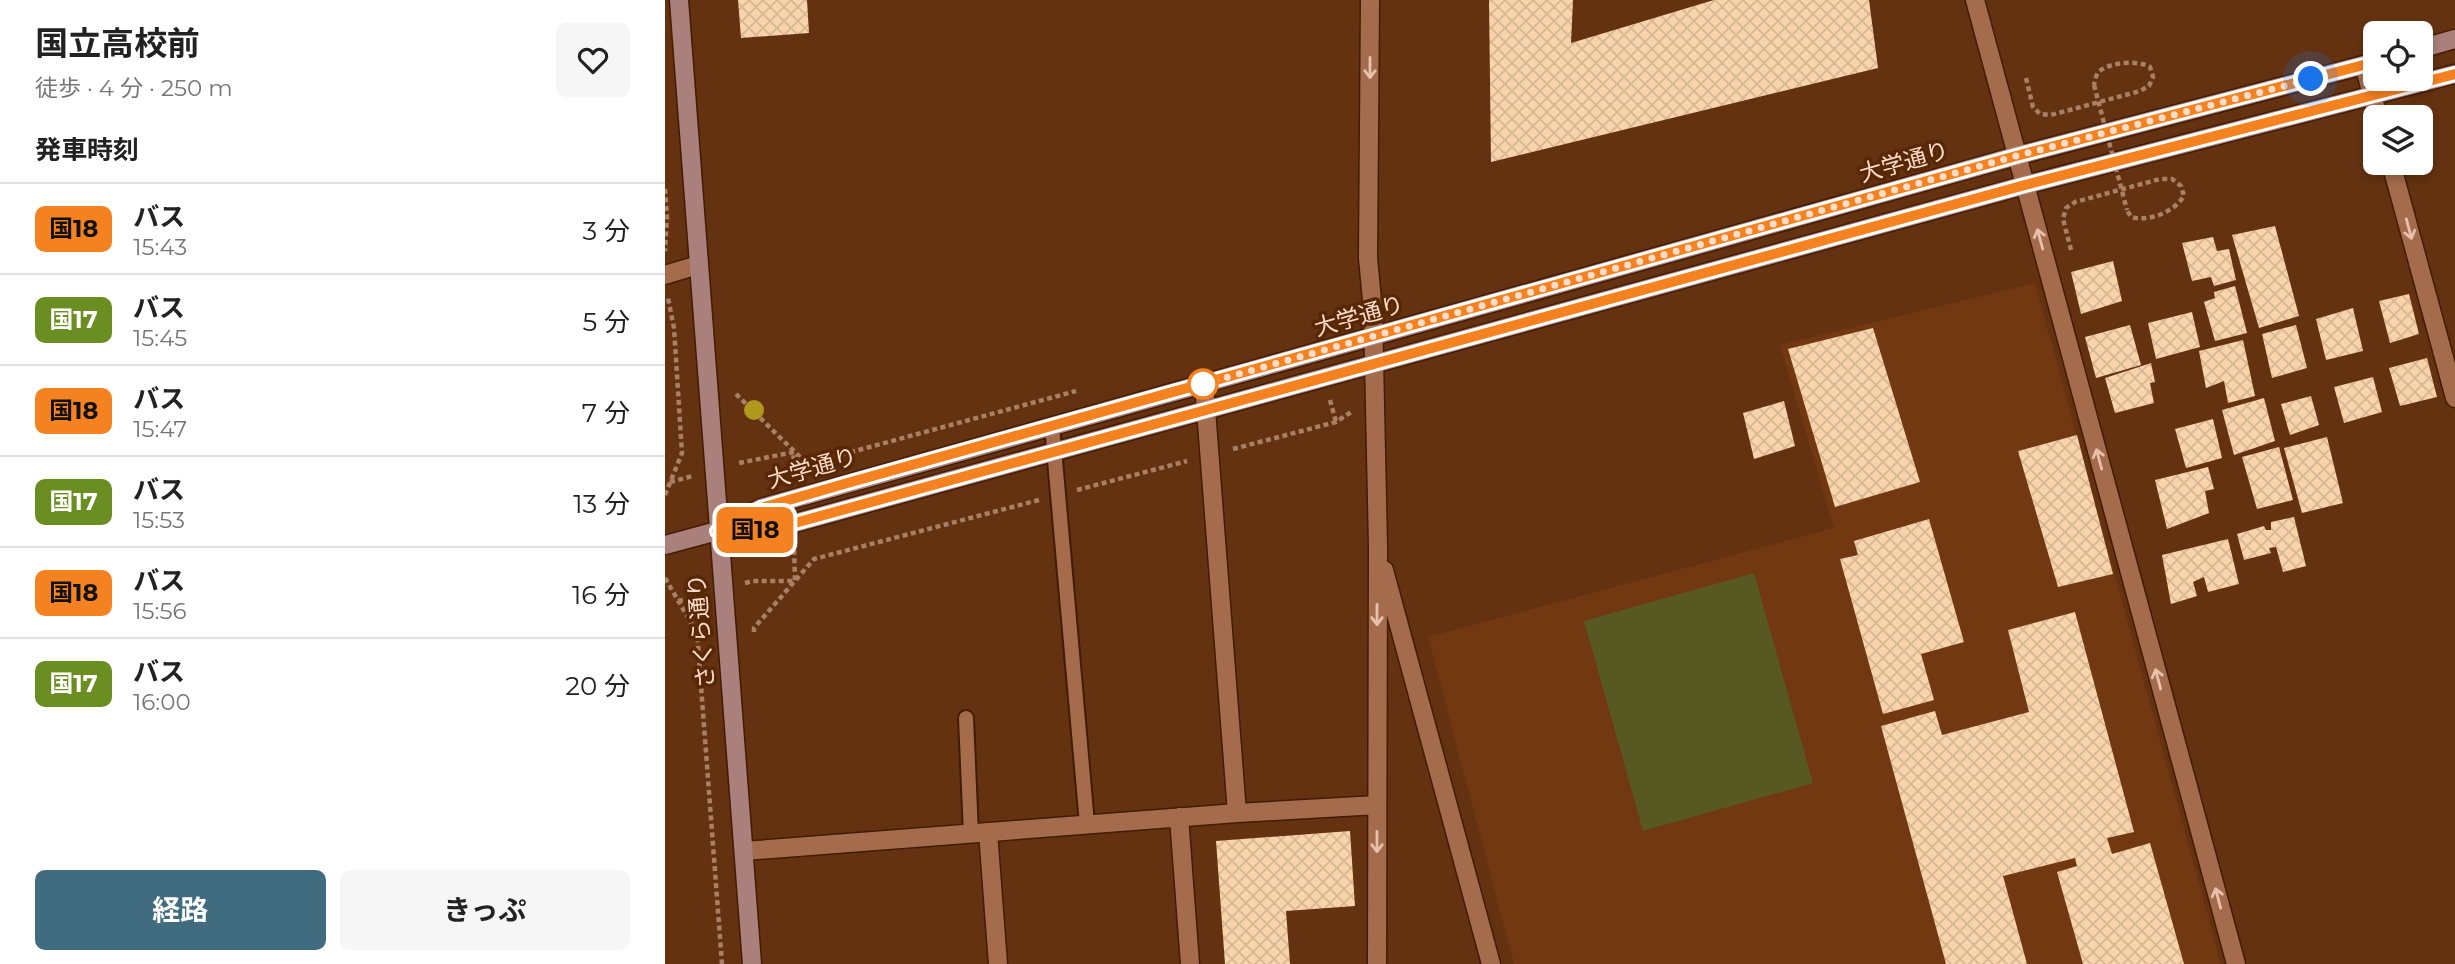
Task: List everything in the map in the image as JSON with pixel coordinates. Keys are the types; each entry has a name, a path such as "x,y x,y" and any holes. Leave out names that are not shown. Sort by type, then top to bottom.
{"main road":[{"name":"さくら通り","path":"678,0 752,964"},
{"path":"2433,45 2455,39"},
{"name":"大学通り","path":"717,531 761,508 2016,156 2363,65"},
{"path":"665,545 717,531 773,529 2025,185 2455,74"}],"street":[{"path":"1370,0 1368,258 1374,365 1378,547 1377,964"},
{"path":"1975,0 2236,964"},
{"path":"2372,91 2375,105"},
{"path":"2394,175 2455,398"},
{"path":"665,275 698,265"},
{"path":"1204,384 1237,813"},
{"path":"1378,547 1491,964"},
{"path":"744,851 1179,817 1377,805"},
{"path":"1179,817 1190,964"},
{"path":"979,833 998,964"}],"lane":[{"path":"1052,426 1087,824"},
{"path":"966,718 979,833"}],"path":[{"path":"2026,78 2033,107 2040,114 2051,115 2140,91 2149,86 2153,76 2150,66 2132,61 2101,70 2094,85 2127,210 2131,217 2139,219 2168,212 2178,205 2184,196 2181,186 2172,179 2160,179 2075,202 2066,208 2063,219 2071,250"},
{"path":"665,189 665,255"},
{"path":"665,495 682,453 674,328 669,306"},
{"path":"736,396 807,464"},
{"path":"746,461 794,452"},
{"path":"792,474 794,452"},
{"path":"670,482 688,477"},
{"path":"753,581 795,581 794,550"},
{"path":"665,578 697,633 722,964"},
{"path":"678,601 697,596"}],"shaded area":[{"path":"2035,283 2221,964 1514,964 1428,637 1834,528 1780,345"},
{"path":"1754,573 1813,783 1643,831 1584,621"}],"building":[{"path":"738,0 807,0 809,33 741,38"},
{"path":"1489,0 1573,0 1571,43 1714,0 1869,0 1878,68 1491,162"},
{"path":"2275,226 2299,316 2259,328 2232,235"},
{"path":"2213,237 2217,251 2229,249 2236,280 2214,286 2211,277 2192,281 2182,243"},
{"path":"2113,261 2122,301 2081,314 2071,272"},
{"path":"2235,286 2247,333 2215,341 2204,302 2215,298 2214,292"},
{"path":"2409,294 2419,334 2390,343 2379,301"},
{"path":"2353,308 2363,351 2326,360 2316,319"},
{"path":"2192,312 2200,347 2156,359 2148,323"},
{"path":"2130,325 2141,365 2096,378 2085,337"},
{"path":"2296,325 2307,368 2272,378 2262,334"},
{"path":"1873,328 1920,482 1835,507 1788,349"},
{"path":"2243,340 2255,396 2228,403 2224,381 2206,388 2199,351"},
{"path":"2427,358 2437,397 2400,406 2389,368"},
{"path":"2151,363 2155,382 2150,383 2154,403 2115,413 2105,378"},
{"path":"2373,377 2382,412 2344,423 2334,387"},
{"path":"2311,396 2319,425 2290,435 2281,404"},
{"path":"2264,398 2275,441 2234,455 2222,410"},
{"path":"1784,401 1795,446 1754,459 1743,413"},
{"path":"2213,419 2222,458 2186,468 2175,429"},
{"path":"2077,435 2113,574 2058,587 2018,451"},
{"path":"2327,437 2343,503 2302,513 2284,448"},
{"path":"2279,447 2293,500 2257,509 2242,457"},
{"path":"2208,467 2214,489 2205,491 2209,513 2167,529 2155,480"},
{"path":"2294,517 2306,566 2283,572 2276,547 2269,548 2271,553 2244,560 2237,534 2264,526 2266,530 2271,530 2271,522"},
{"path":"1929,519 1964,642 1921,654 1934,700 1883,714 1840,559 1858,555 1854,541"},
{"path":"2228,539 2239,584 2208,592 2204,577 2193,582 2197,596 2171,604 2162,555"},
{"path":"2075,612 2134,832 2107,838 2112,854 2150,843 2184,964 2083,964 2057,872 2077,866 2075,858 2003,876 2027,964 1946,964 1881,726 1935,711 1942,735 2029,712 2008,630"},
{"path":"1350,831 1355,906 1286,911 1290,964 1225,964 1216,841"}],"bus line":[{"name":"国18","path":"2363,65 2016,156 844,484 761,508 717,531 773,529 2025,185 2394,91"},
{"name":"国18","path":"2433,80 2455,74"}],"route":[{"path":"1203,384 2016,156 2311,79"}]}
